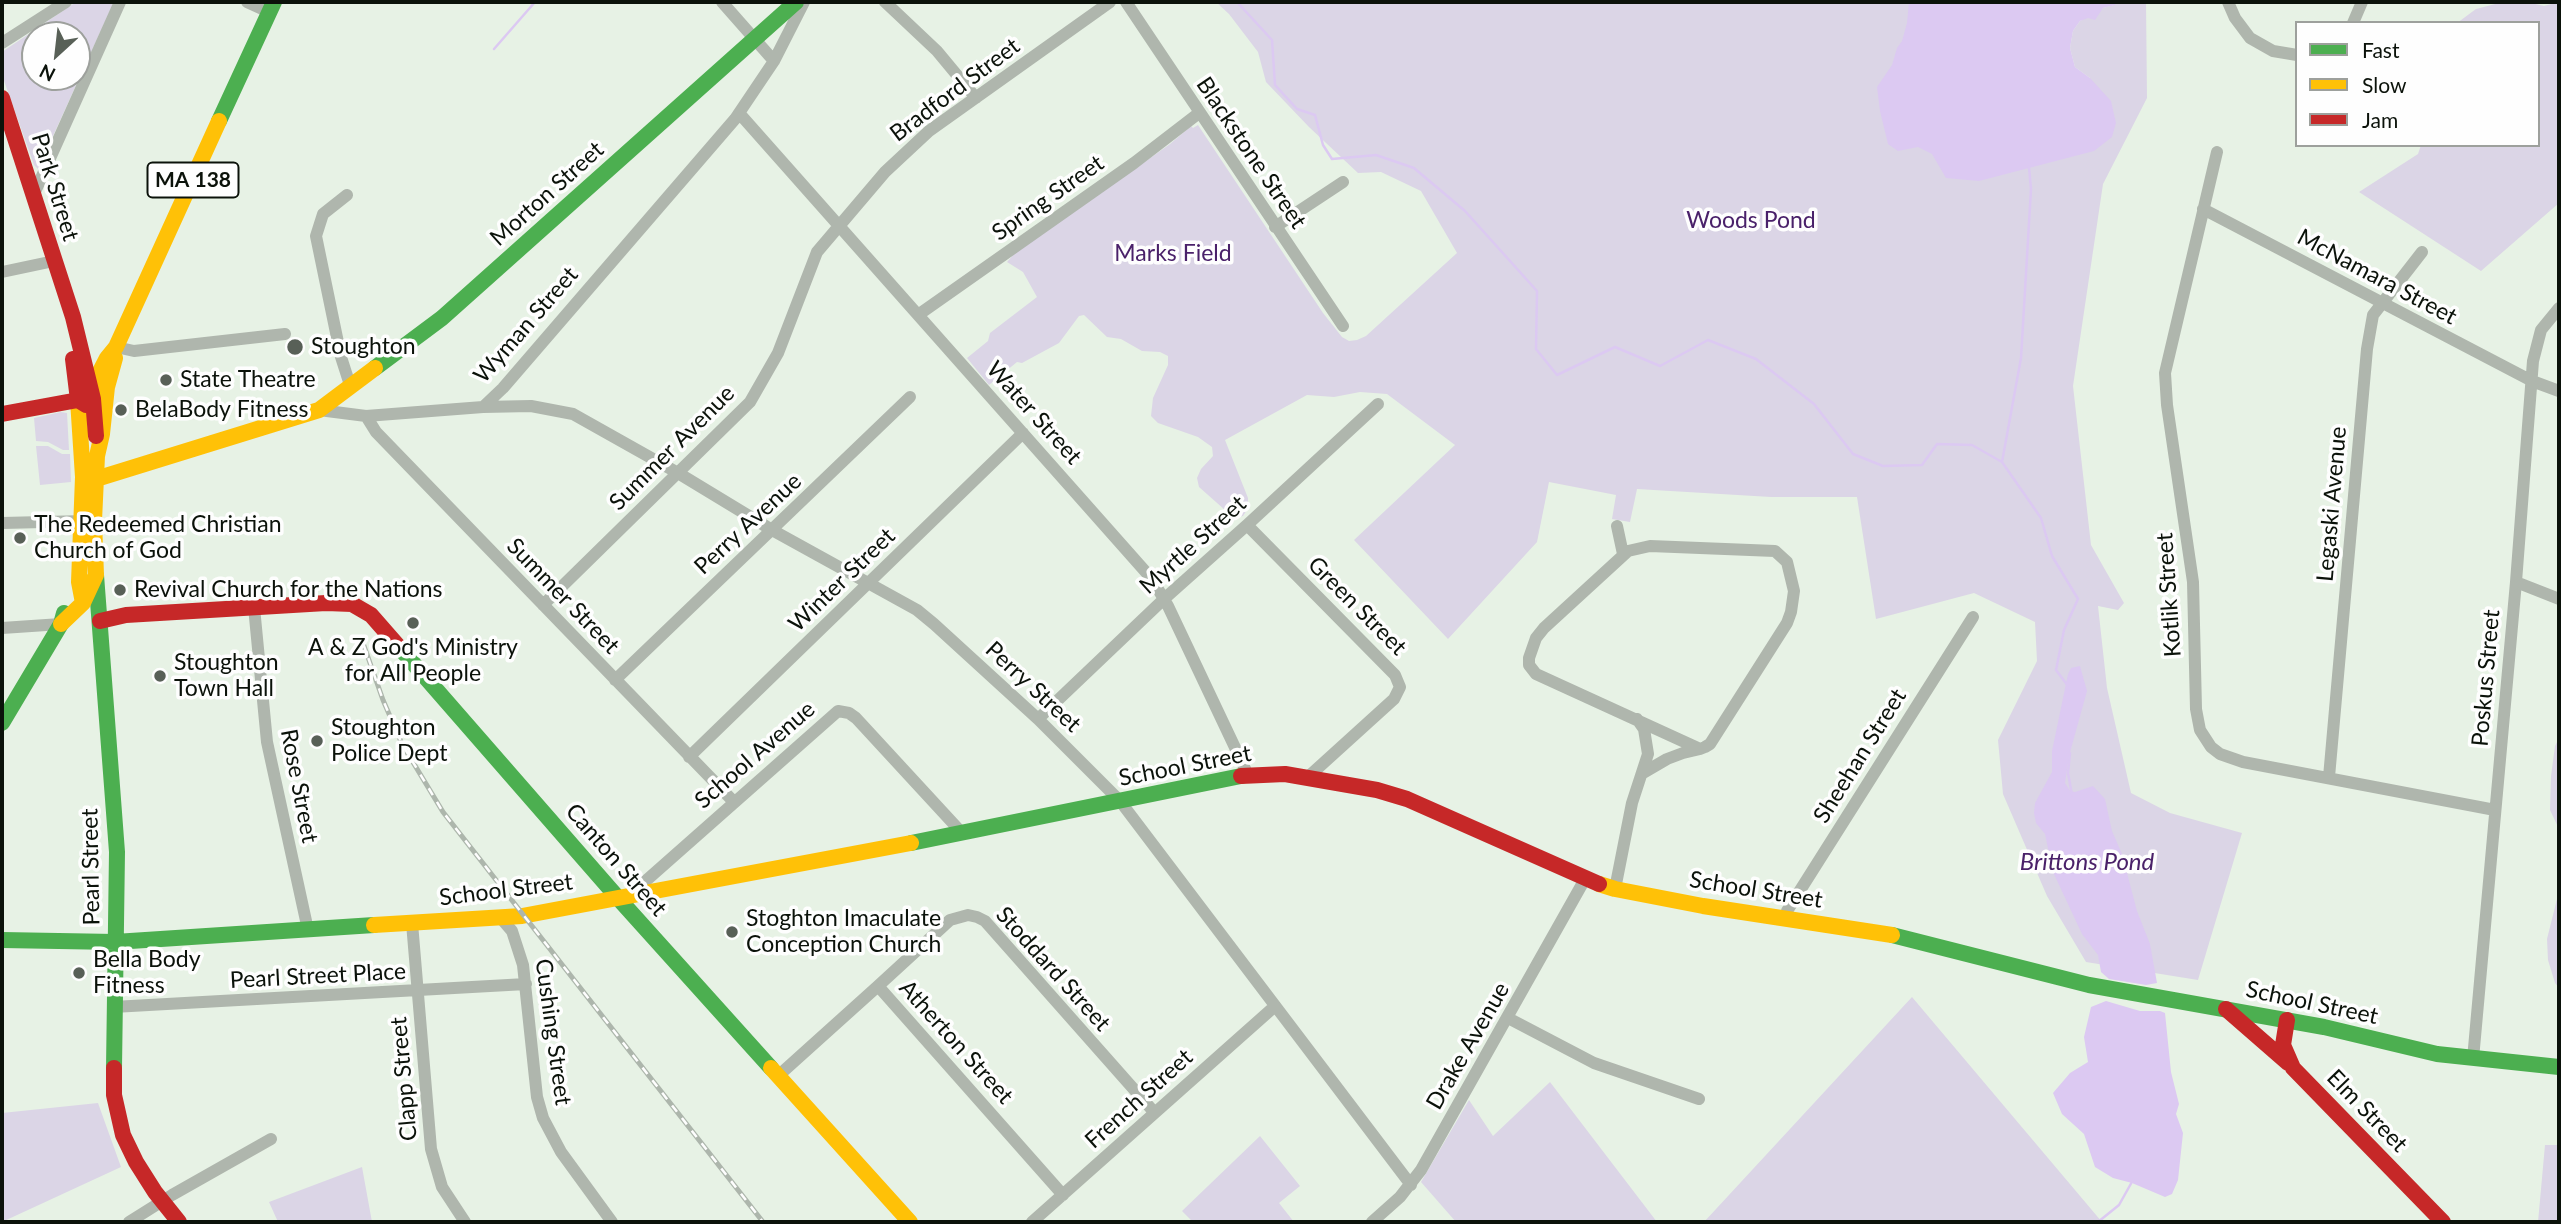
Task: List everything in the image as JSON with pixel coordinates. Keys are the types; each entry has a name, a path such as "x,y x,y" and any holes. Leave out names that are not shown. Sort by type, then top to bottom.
{"street":[{"path":"2,43 66,2"},
{"path":"34,194 120,2"},
{"path":"247,2 272,7"},
{"path":"722,2 774,61"},
{"name":"Morton Street","path":"319,410 442,318 796,2"},
{"name":"Wyman Street","path":"96,479 319,410 366,416 483,407 508,382 739,113 774,61 804,2"},
{"path":"886,2 937,51 976,98"},
{"name":"Bradford Street","path":"838,225 907,149 1111,2"},
{"name":"Blackstone Street","path":"1126,2 1343,326"},
{"path":"2228,2 2235,18 2250,38 2273,51 2295,55"},
{"path":"2354,21 2362,2"},
{"name":"MA 138","path":"97,456 116,347 272,7"},
{"name":"Park Street","path":"2,98 73,317 84,395"},
{"name":"Water Street","path":"739,113 1143,568 1164,599 1248,775"},
{"name":"Spring Street","path":"918,315 1199,113"},
{"name":"Kotlik Street","path":"2217,152 2165,373 2167,405 2193,582 2197,720 2204,738 2220,754 2243,762 2495,810"},
{"path":"1275,227 1343,182"},
{"path":"347,195 323,214 316,236 341,357 350,385"},
{"name":"McNamara Street","path":"2203,209 2532,381 2559,391"},
{"name":"Summer Avenue","path":"543,605 741,413 760,387 778,354 813,258 838,225"},
{"name":"Legaski Avenue","path":"2329,777 2367,349 2373,315 2422,252"},
{"path":"2,272 54,261"},
{"name":"Park Street","path":"63,291 63,314 75,371 84,395"},
{"name":"Poskus Street","path":"2473,1059 2534,349 2541,330 2559,308"},
{"path":"116,347 134,351 285,334"},
{"name":"MA 138","path":"90,601 79,595 84,395 116,347"},
{"path":"2,414 84,395"},
{"name":"MA 138","path":"61,624 90,601 96,575 80,522 96,479 97,456 93,399 84,395"},
{"name":"Perry Avenue","path":"615,680 910,397"},
{"name":"Myrtle Street","path":"1038,719 1164,599 1378,404"},
{"name":"Perry Street","path":"483,407 531,406 573,414 916,610 934,624 1038,719 1120,801 1411,1185"},
{"name":"Summer Street","path":"366,416 373,428 734,802"},
{"name":"Winter Street","path":"689,757 1023,433"},
{"path":"2,523 80,522"},
{"name":"Green Street","path":"1247,526 1395,675 1400,687 1394,699 1308,777"},
{"path":"1617,526 1623,554"},
{"path":"1643,773 1667,759 1700,749 1710,744 1787,623 1794,600 1787,562 1775,551 1650,546 1623,554 1540,633 1529,659 1529,665 1536,674 1700,749"},
{"name":"MA 138","path":"2,723 61,624 79,552"},
{"path":"2516,582 2559,599"},
{"path":"90,601 126,615"},
{"path":"90,601 100,621"},
{"name":"Canton Street","path":"100,621 126,615 338,603 360,607 371,615 625,896 778,1076 910,1222"},
{"name":"Rose Street","path":"254,607 267,742 308,930"},
{"name":"Sheehan Street","path":"1786,918 1787,911 1973,617"},
{"name":"Pearl Street","path":"100,621 117,852 114,1095 120,1124 136,1162 162,1202 180,1222"},
{"path":"2,628 61,624"},
{"name":"School Avenue","path":"625,896 832,715 843,710 856,718 962,833"},
{"path":"1615,889 1632,803 1648,754 1644,729 1637,719"},
{"name":"School Street","path":"2,940 115,942 522,916 962,833 1248,775 1285,774 1377,790 1407,799 1585,879 1615,889 1876,931 2077,982 2287,1020 2422,1051 2559,1067"},
{"name":"Drake Avenue","path":"1372,1222 1411,1185 1585,879"},
{"name":"Stoddard Street","path":"878,986 950,920 968,915 977,917 985,921 1154,1112"},
{"name":"Cushing Street","path":"500,917 512,931 520,950 537,1097 543,1118 561,1152 612,1222"},
{"name":"Clapp Street","path":"412,923 432,1156 442,1187 465,1222"},
{"name":"Pearl Street Place","path":"113,1007 526,984"},
{"name":"Atherton Street","path":"778,1076 878,986 1063,1195"},
{"name":"French Street","path":"1032,1222 1274,1007"},
{"path":"2224,1008 2293,1068"},
{"path":"1508,1018 1594,1063 1699,1099"},
{"name":"Elm Street","path":"2287,1020 2283,1045 2293,1068 2443,1222"},
{"path":"130,1222 271,1139"}],"green space":[{"path":"76,2 113,4 91,52 91,21 48,21"},
{"path":"1216,2 2032,2 2079,154 2090,78 2075,67 2070,48 2073,31 2080,21 2114,5 2115,2 2146,2 2147,98 2103,184 2073,386 2091,545 2124,603 2118,610 2098,606 2107,688 2131,793 2170,813 2242,833 2198,980 2086,962 2047,896 2003,794 1998,740 2037,661 2035,622 1974,593 1876,619 1857,497 1771,497 1637,489 1630,522 1612,519 1616,495 1549,482 1537,542 1448,639 1354,540 1455,445 1387,394 1360,392 1334,397 1307,395 1225,440 1248,498 1248,508 1243,516 1234,518 1199,487 1197,478 1213,456 1212,447 1198,437 1158,423 1151,416 1153,398 1168,365 1168,356 1160,352 1142,351 1121,339 1107,337 1084,315 1079,316 1059,343 1022,363 1017,362 989,385 967,358 988,341 990,333 1037,297 1023,272 1007,262 1014,254 1170,144 1191,126 1193,128 1198,125 1323,313 1342,337 1349,341 1366,336 1457,253 1421,191 1381,172 1358,173 1309,127 1266,82 1258,52 1229,14"},
{"path":"2503,2 2527,2 2544,6 2559,2 2559,203 2481,271 2359,192 2418,154 2420,147 2540,147 2540,21 2460,21 2476,9"},
{"path":"21,39 21,91 73,91 38,169 34,165 2,75 2,52"},
{"path":"67,413 69,450 63,450 48,442 36,441 34,418"},
{"path":"36,446 48,446 62,454 70,454 71,482 40,485"},
{"path":"2559,738 2559,829 2550,810 2551,776 2555,746"},
{"path":"2559,891 2559,988 2548,960 2547,939"},
{"path":"1912,997 2102,1222 1704,1222"},
{"path":"1550,1082 1657,1222 1456,1222 1421,1182 1469,1100 1493,1136"},
{"path":"98,1103 121,1167 2,1222 2,1113"},
{"path":"1260,1136 1300,1186 1279,1203 1294,1222 1193,1222 1182,1211"},
{"path":"2545,1145 2559,1145 2559,1222 2538,1222"},
{"path":"362,1167 372,1222 278,1222 269,1202"}],"water":[{"path":"1909,2 2115,2 2115,5 2103,8 2095,20 2088,18 2080,21 2073,31 2070,48 2075,67 2090,78 2111,101 2116,123 2112,137 2094,151 1979,181 1946,178 1932,154 1918,147 1898,151 1888,144 1877,87 1892,65 1902,41"},
{"name":"Brittons Pond","path":"2080,666 2087,691 2069,756 2065,783 2070,791 2075,792 2093,786 2105,799 2112,831 2122,854 2137,911 2150,944 2157,983 2146,985 2109,979 2101,972 2098,955 2082,934 2053,872 2045,834 2036,823 2035,803 2052,772 2052,751 2068,674 2071,668"},
{"path":"2106,1001 2140,1011 2165,1013 2171,1072 2179,1104 2176,1114 2183,1133 2178,1180 2172,1194 2165,1197 2113,1178 2095,1167 2084,1134 2062,1114 2053,1093 2070,1073 2088,1062 2084,1037 2091,1007"}],"waterway":[{"path":"494,49 535,2"},
{"path":"1237,2 1272,40 1275,85 1297,109 1315,115 1323,145 1332,159 1376,155 1414,168 1465,211 1537,291 1536,349 1557,375 1615,347 1660,366 1708,340 1756,359 1814,404 1853,454 1883,466 1922,465 1937,444 1972,445 2002,462"},
{"path":"2029,167 2031,189 2021,358 2002,462 2041,518 2052,556 2078,599 2064,630 2056,670 2068,686"},
{"path":"2070,753 2068,773 2072,795"},
{"path":"2098,1222 2119,1205 2133,1180"}],"railway":[{"path":"363,643 402,744 443,812 763,1222"}],"traffic: fast":[{"path":"219,121 274,2"},
{"path":"375,368 442,318 796,2"},
{"path":"96,575 117,852 114,1068"},
{"path":"2,723 61,624 64,613"},
{"path":"399,647 771,1068"},
{"path":"911,843 1241,776"},
{"path":"2,940 115,942 374,925"},
{"path":"1892,935 2089,985 2324,1027 2437,1054 2559,1067"}],"traffic: slow":[{"path":"83,603 79,582 83,477 78,400 90,391 107,358 116,347 219,121"},
{"path":"61,624 83,603 96,575 94,521 97,456 107,387 115,358"},
{"path":"96,479 319,410 375,368"},
{"path":"374,925 522,916 911,843"},
{"path":"1599,884 1703,906 1892,935"},
{"path":"771,1068 910,1222"}],"traffic: jam":[{"path":"2,98 73,317 93,399 96,436"},
{"path":"73,359 78,400 86,405"},
{"path":"2,414 78,400"},
{"path":"100,621 126,615 326,603 352,604 371,615 399,647"},
{"path":"1241,776 1285,774 1377,790 1407,799 1599,884"},
{"path":"2226,1009 2288,1063"},
{"path":"2287,1020 2283,1045 2293,1068 2443,1222"},
{"path":"114,1068 114,1095 123,1135 155,1192 179,1222"}],"place":[{"name":"Stoughton","path":"295,347"},
{"name":"State Theatre","path":"166,380"},
{"name":"BelaBody Fitness","path":"121,410"},
{"name":"The Redeemed Christian Church of God","path":"20,538"},
{"name":"Revival Church for the Nations","path":"120,590"},
{"name":"A & Z God's Ministry for All People","path":"413,623"},
{"name":"Stoughton Town Hall","path":"160,676"},
{"name":"Stoughton Police Dept","path":"317,741"},
{"name":"Stoghton Imaculate Conception Church","path":"732,932"},
{"name":"Bella Body Fitness","path":"79,973"}],"park label":[{"name":"Woods Pond","path":"1751,221"},
{"name":"Marks Field","path":"1173,254"}]}
